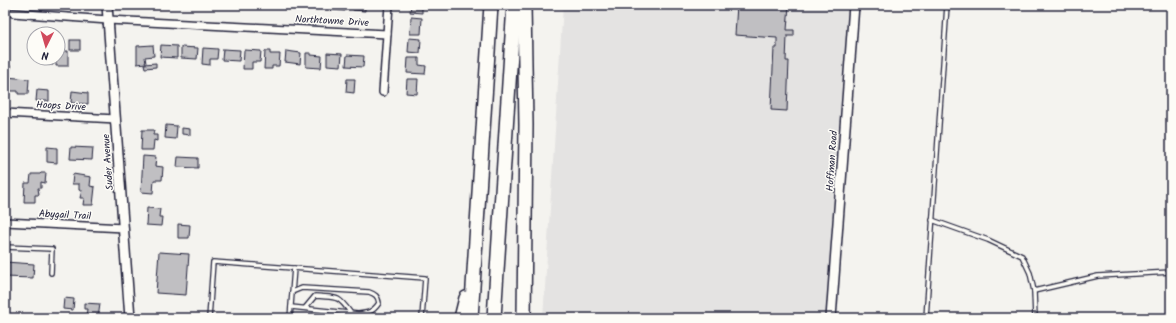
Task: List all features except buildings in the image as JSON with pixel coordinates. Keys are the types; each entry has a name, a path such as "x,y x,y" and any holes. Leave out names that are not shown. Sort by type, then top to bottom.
{"highway":[{"path":"471,318 491,5"},
{"path":"494,318 514,5"},
{"path":"524,5 526,118 524,318"},
{"path":"461,318 474,267"}],"street":[{"name":"Suder Avenue","path":"107,5 130,318"},
{"path":"383,92 389,5"},
{"name":"Hoffman Road","path":"832,318 854,5"},
{"name":"Northtowne Drive","path":"13,13 108,20 387,34"},
{"name":"Hoops Drive","path":"5,113 116,119"},
{"name":"Abygail Trail","path":"5,222 124,228"}],"lane":[{"path":"926,318 947,5"},
{"path":"932,220 988,240 1022,256 1030,273 1034,291 1036,318"},
{"path":"5,247 52,249 51,273"},
{"path":"209,318 213,262 425,278 422,318"},
{"path":"290,318 294,268"},
{"path":"1034,291 1098,276 1171,272"},
{"path":"291,307 367,313 375,309 379,303 378,297 368,292 302,288 292,292"},
{"path":"305,308 315,296 339,299 350,312"}],"shaded area":[{"path":"563,5 854,5 831,318 543,318"}]}
